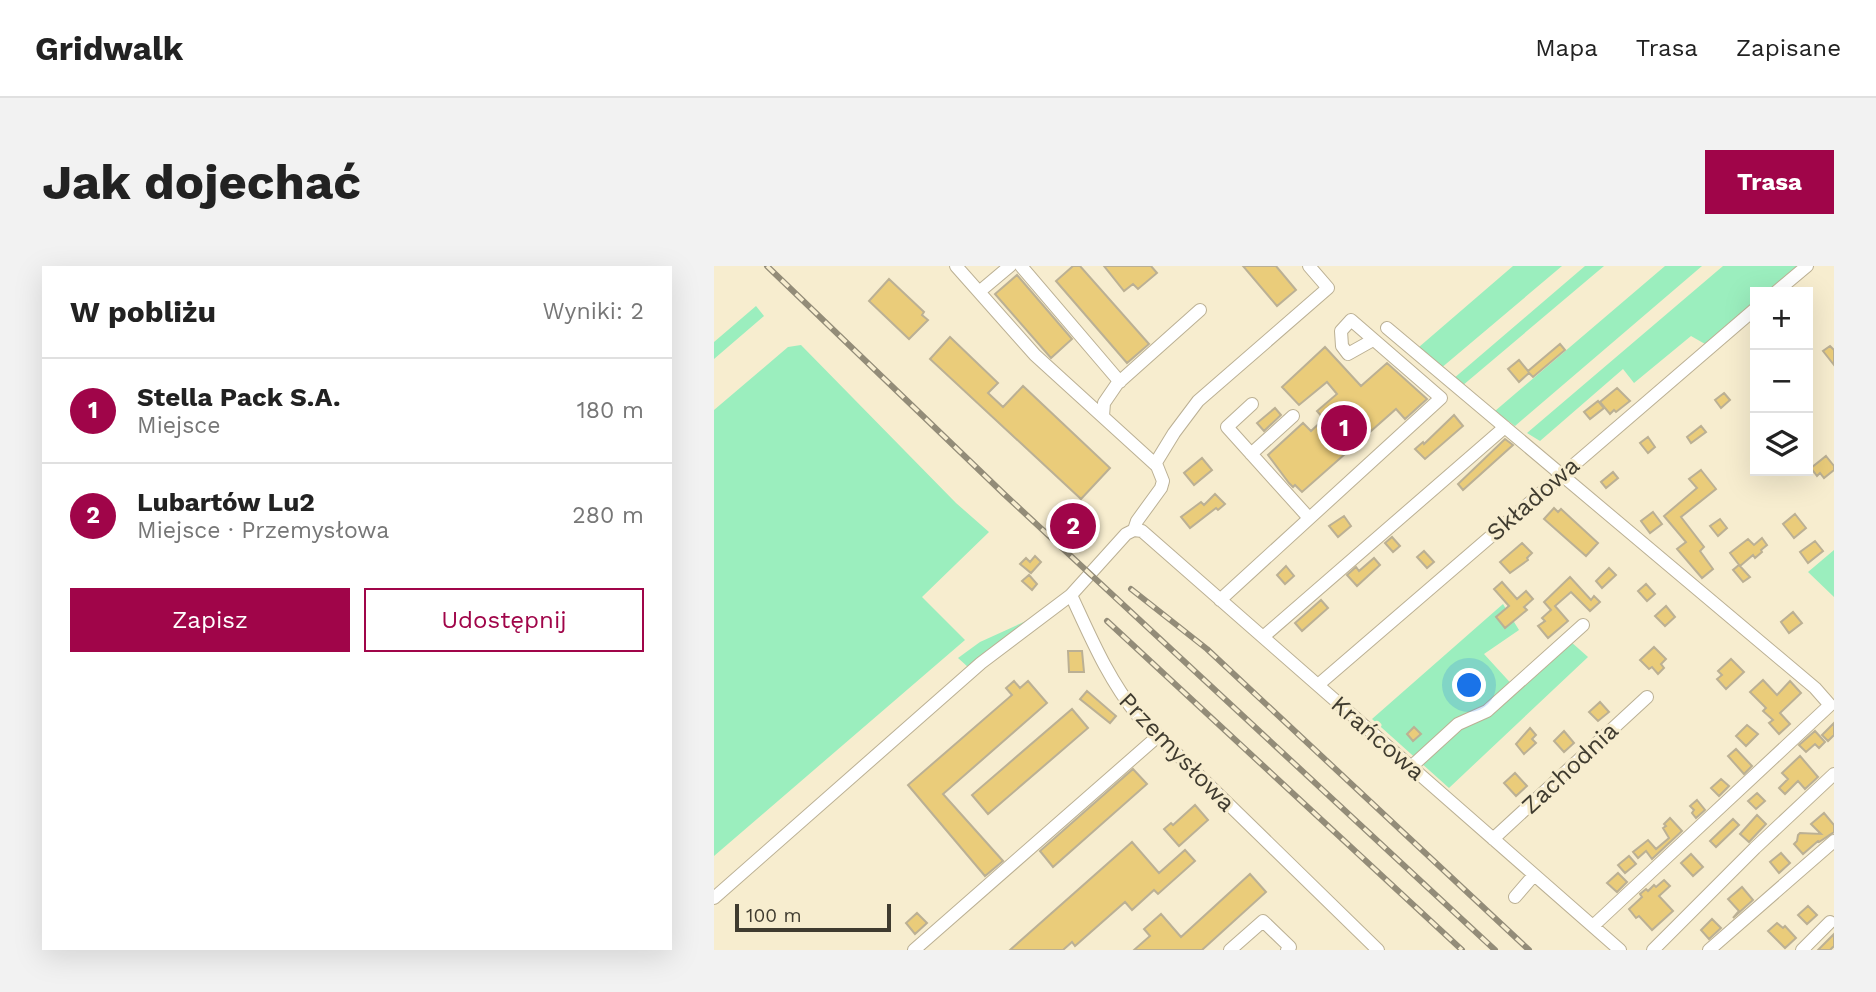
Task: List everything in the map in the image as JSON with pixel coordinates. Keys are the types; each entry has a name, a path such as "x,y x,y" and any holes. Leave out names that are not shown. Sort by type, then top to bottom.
{"street":[{"path":"714,898 981,663 1071,595 1126,534 1134,530 1137,521 1161,488 1163,481 1155,464 1035,355 956,266"},
{"path":"979,292 1010,266"},
{"path":"1021,266 1120,382"},
{"path":"1155,464 1198,401 1328,288 1309,266"},
{"path":"1782,287 1807,266"},
{"path":"1103,416 1104,403 1120,382 1200,310"},
{"name":"Składowa","path":"1318,685 1750,315"},
{"path":"1387,328 1815,688 1832,707 1593,926"},
{"path":"1220,600 1441,398 1373,340"},
{"path":"1252,404 1227,427 1309,518"},
{"path":"1251,454 1293,416"},
{"path":"1263,637 1505,427"},
{"name":"Krańcowa","path":"1134,530 1142,531 1620,950"},
{"name":"Przemysłowa","path":"1071,595 1101,662 1118,691 1157,737 1378,950"},
{"path":"1411,767 1458,724 1487,711 1583,625"},
{"name":"Zachodnia","path":"1493,839 1647,697"},
{"path":"914,950 1157,737"},
{"path":"1653,950 1834,774"},
{"path":"1709,950 1834,841"},
{"path":"1515,897 1534,875"},
{"path":"1230,950 1264,921 1290,947 1287,950"},
{"path":"1802,950 1830,922"}],"green space":[{"path":"1513,266 1562,266 1440,369 1419,347"},
{"path":"1585,266 1604,266 1462,386 1453,379"},
{"path":"1665,266 1702,266 1515,426 1495,411"},
{"path":"1723,266 1797,266 1772,287 1750,287 1750,306 1705,344 1691,336 1634,383 1623,369 1540,441 1527,433"},
{"path":"756,306 764,316 714,359 714,342"},
{"path":"801,345 956,503 989,532 922,597 965,640 714,856 714,410 788,347"},
{"path":"1834,550 1834,597 1808,572"},
{"path":"1503,604 1519,630 1484,654 1517,690 1570,641 1588,657 1449,788 1372,719"},
{"path":"1026,621 968,667 958,658 980,642"}],"building":[{"path":"1073,266 1080,266 1149,344 1127,363 1056,281"},
{"path":"1104,266 1151,266 1157,273 1138,289 1133,284 1124,291"},
{"path":"1243,266 1276,266 1296,290 1277,306"},
{"path":"1017,275 1072,339 1051,358 995,294"},
{"path":"889,279 924,312 922,315 928,320 909,339 869,301"},
{"path":"950,337 998,383 988,393 1003,407 1023,386 1110,468 1081,499 930,359"},
{"path":"1560,344 1565,350 1533,377 1529,373 1519,382 1508,369 1519,360 1528,371"},
{"path":"1830,346 1834,350 1834,365 1823,351"},
{"path":"1325,347 1361,386 1387,363 1427,399 1405,419 1396,409 1302,492 1289,483 1268,455 1303,423 1311,431 1324,419 1317,411 1337,394 1327,382 1299,405 1282,387"},
{"path":"1617,388 1630,401 1610,414 1600,402"},
{"path":"1724,393 1730,400 1721,408 1715,400"},
{"path":"1598,401 1604,408 1590,419 1584,412"},
{"path":"1275,408 1281,415 1264,431 1257,423"},
{"path":"1454,415 1463,426 1425,459 1415,449 1423,442 1424,444"},
{"path":"1701,426 1706,432 1691,443 1687,437"},
{"path":"1648,437 1655,447 1648,453 1640,443"},
{"path":"1505,439 1513,445 1463,490 1458,484"},
{"path":"1826,456 1834,470 1824,478 1820,473 1817,476 1813,466"},
{"path":"1202,458 1212,470 1194,485 1184,473"},
{"path":"1701,470 1716,489 1681,517 1704,547 1700,551 1713,569 1702,578 1677,549 1686,542 1664,516 1697,488 1689,479"},
{"path":"1613,472 1618,478 1606,488 1601,482"},
{"path":"1215,494 1225,504 1190,528 1181,517 1201,502 1204,505"},
{"path":"1554,508 1558,512 1561,509 1598,543 1586,556 1544,519"},
{"path":"1653,512 1662,524 1650,533 1641,521"},
{"path":"1795,514 1806,528 1794,538 1783,524"},
{"path":"1344,516 1351,526 1338,537 1329,526"},
{"path":"1073,518 1081,526 1074,533 1066,525"},
{"path":"1720,519 1727,528 1718,536 1710,526"},
{"path":"1392,537 1400,546 1393,552 1385,543"},
{"path":"1762,538 1767,545 1762,552 1755,558 1753,555 1740,566 1730,553 1748,539 1754,545"},
{"path":"1815,541 1823,551 1808,563 1800,552"},
{"path":"1522,543 1532,553 1528,560 1510,573 1500,562"},
{"path":"1424,551 1434,562 1427,568 1417,557"},
{"path":"1035,556 1041,562 1031,573 1020,564 1026,558 1030,562"},
{"path":"1374,558 1380,565 1357,586 1347,575 1356,567 1359,571"},
{"path":"1739,565 1750,577 1743,582 1733,570"},
{"path":"1286,566 1294,576 1285,584 1277,575"},
{"path":"1609,568 1616,575 1602,588 1596,581"},
{"path":"1029,575 1037,584 1032,590 1022,581"},
{"path":"1570,577 1591,600 1594,596 1600,602 1590,611 1571,592 1555,606 1568,621 1548,638 1538,626 1545,621 1542,618 1551,610 1544,602"},
{"path":"1502,582 1517,599 1526,591 1533,599 1524,607 1527,610 1505,628 1496,617 1509,606 1494,589"},
{"path":"1646,584 1655,594 1647,601 1638,591"},
{"path":"1321,600 1328,608 1302,631 1295,623"},
{"path":"1666,606 1675,617 1665,626 1655,616"},
{"path":"1793,612 1802,623 1789,633 1781,622"},
{"path":"1654,647 1666,659 1661,664 1664,668 1658,674 1640,660"},
{"path":"1068,651 1082,651 1084,672 1069,672"},
{"path":"1731,659 1744,672 1726,689 1717,679 1722,675 1718,671"},
{"path":"1763,680 1777,695 1790,681 1801,693 1780,713 1790,724 1779,734 1769,723 1773,720 1763,711 1766,708 1750,692"},
{"path":"1014,681 1020,688 1028,681 1047,703 943,794 1003,861 985,876 908,785 1012,695 1006,688"},
{"path":"1087,691 1116,716 1110,723 1080,699"},
{"path":"1600,702 1609,712 1598,721 1589,712"},
{"path":"1072,709 1088,728 988,814 972,795"},
{"path":"1834,723 1834,735 1828,741 1822,735"},
{"path":"1747,725 1758,734 1746,746 1736,736"},
{"path":"1414,727 1421,734 1413,741 1407,734"},
{"path":"1530,728 1536,735 1532,739 1536,743 1524,754 1516,744"},
{"path":"1564,731 1574,743 1564,752 1554,741"},
{"path":"1815,731 1825,742 1819,748 1815,744 1806,752 1799,745"},
{"path":"1736,749 1752,766 1744,774 1728,756"},
{"path":"1800,756 1818,777 1805,789 1798,781 1785,794 1779,788 1788,779 1782,773"},
{"path":"1133,769 1147,784 1053,867 1040,851"},
{"path":"1515,773 1527,786 1516,796 1504,783"},
{"path":"1721,779 1729,786 1719,796 1711,788"},
{"path":"1757,793 1765,801 1756,809 1748,801"},
{"path":"1697,800 1705,810 1696,818 1690,806"},
{"path":"1195,805 1208,820 1179,846 1164,829 1171,823 1173,825"},
{"path":"1824,813 1834,825 1834,832 1803,854 1794,844 1798,835 1821,834 1811,824"},
{"path":"1757,815 1766,824 1749,842 1740,834"},
{"path":"1670,818 1682,831 1652,859 1646,851 1638,858 1633,852 1648,840 1656,849 1669,838 1663,828"},
{"path":"1733,819 1739,825 1716,847 1710,841"},
{"path":"1132,842 1159,873 1185,850 1195,861 1158,894 1154,890 1132,910 1125,902 1075,946 1072,942 1063,950 1010,950"},
{"path":"1781,853 1790,863 1779,873 1770,862"},
{"path":"1691,854 1703,867 1693,876 1681,863"},
{"path":"1629,856 1636,864 1625,873 1618,865"},
{"path":"1618,873 1627,882 1617,892 1607,883"},
{"path":"1250,874 1266,892 1202,950 1134,950 1150,936 1144,929 1161,914 1181,937"},
{"path":"1664,880 1670,886 1659,896 1673,911 1652,930 1629,909 1642,897 1640,894 1646,889 1648,891 1654,885 1656,887"},
{"path":"1742,887 1753,900 1733,918 1739,911 1728,899"},
{"path":"1808,906 1817,915 1807,924 1798,915"},
{"path":"917,913 927,923 915,934 906,923"},
{"path":"1712,919 1721,928 1709,939 1701,930"},
{"path":"1777,923 1783,928 1785,926 1796,938 1785,948 1768,931"},
{"path":"1834,934 1834,946 1830,950 1818,950"}],"railway":[{"path":"767,266 1004,494 1495,950"},
{"path":"1131,589 1207,649 1529,950"},
{"path":"1107,621 1462,950"}],"place":[{"name":"Stella Pack S.A.","path":"1344,428"},
{"name":"Lubartów Lu2","path":"1073,526"}]}
